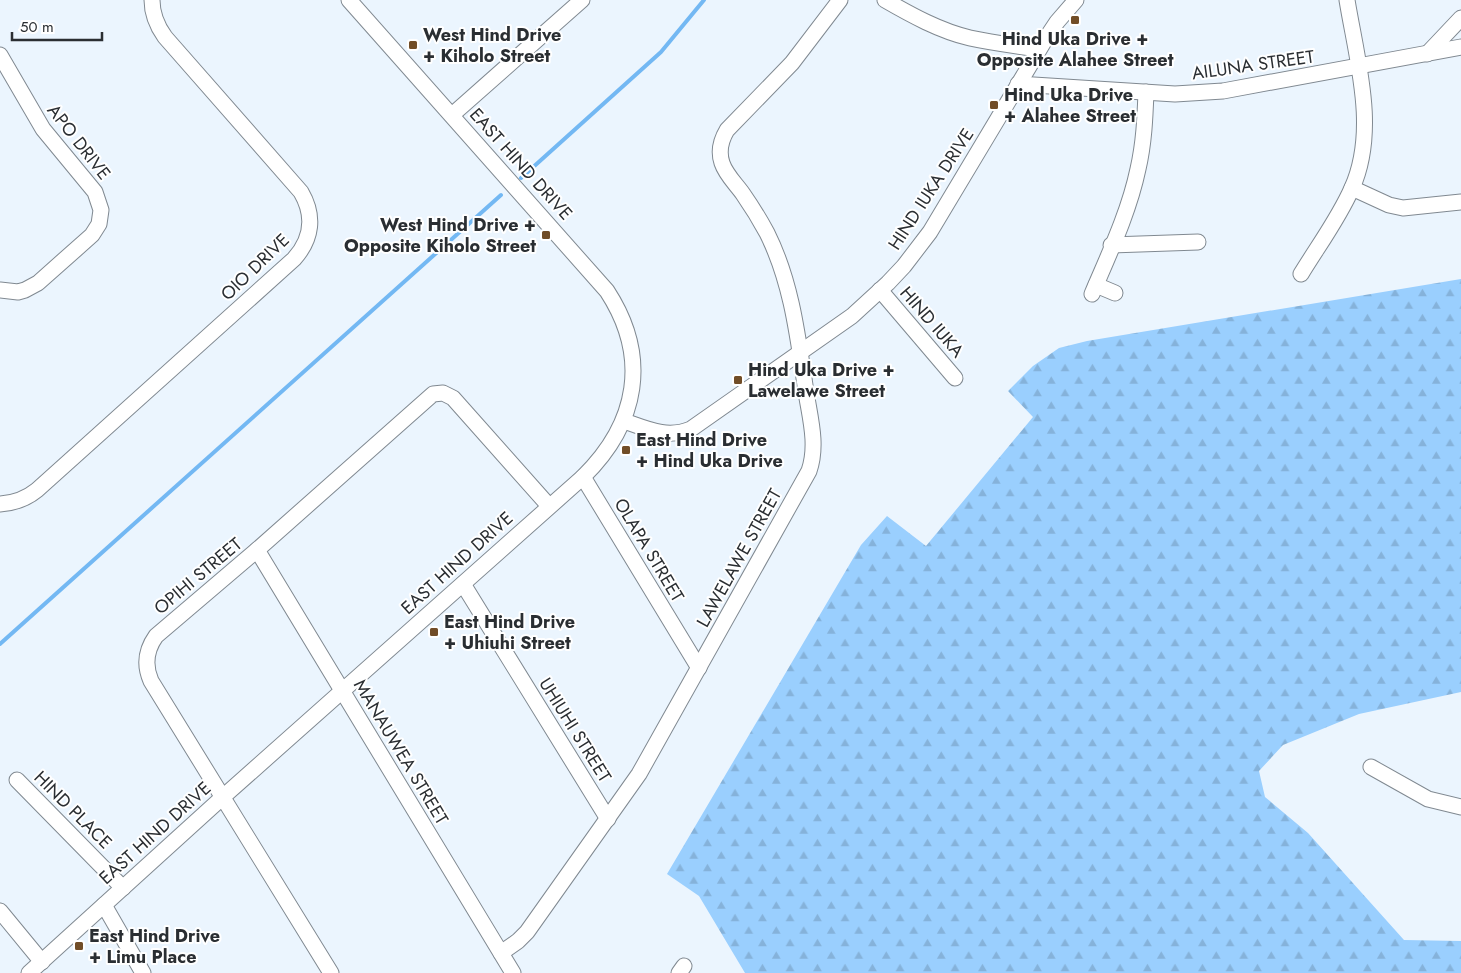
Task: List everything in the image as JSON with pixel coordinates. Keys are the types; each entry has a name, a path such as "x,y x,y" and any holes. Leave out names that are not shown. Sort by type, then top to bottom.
{"street":[{"name":"OIO DRIVE","path":"0,504 24,499 37,490 294,259 308,239 310,215 301,192 165,37 156,22 152,0"},
{"name":"EAST HIND DRIVE","path":"29,973 342,690 583,477 610,447 624,421 631,392 633,362 628,332 616,304 598,278 350,0"},
{"name":"LAWELAWE STREET","path":"501,953 527,932 642,768 806,478 812,464 813,440 789,293 776,255 756,214 725,171 721,158 721,144 727,130 792,63 840,0"},
{"path":"885,0 933,25 970,38 1040,49"},
{"name":"HIND IUKA DRIVE","path":"624,421 660,433 675,434 699,424 852,316 880,290 904,266 930,232 1040,49 1057,22 1076,0"},
{"path":"1302,274 1352,188 1362,160 1365,132 1364,105 1347,0"},
{"path":"452,115 575,2"},
{"path":"1427,54 1461,18"},
{"name":"AILUNA STREET","path":"1018,84 1175,94 1223,92 1461,48"},
{"name":"APO DRIVE","path":"0,55 43,129 95,192 101,210 99,224 92,235 38,283 18,292 0,290"},
{"path":"1115,293 1094,290 1132,193 1138,170 1144,128 1146,92"},
{"path":"1352,188 1388,205 1403,208 1461,202"},
{"path":"1112,245 1198,242"},
{"name":"HIND IUKA","path":"880,290 955,378"},
{"name":"OPIHI STREET","path":"332,973 151,681 147,668 149,648 156,636 257,550 429,397 438,393 453,398 549,506"},
{"name":"OLAPA STREET","path":"583,477 699,668"},
{"name":"MANAUWEA STREET","path":"257,550 513,973"},
{"name":"UHIUHI STREET","path":"463,584 608,819"},
{"path":"1371,767 1428,799 1461,807"},
{"name":"HIND PLACE","path":"17,780 123,888"},
{"path":"104,905 143,973"},
{"path":"0,911 42,962"}],"green space":[{"path":"1461,279 1461,692 1359,714 1283,745 1259,771 1265,797 1308,833 1404,940 1461,941 1461,973 745,973 699,896 667,874 861,545 887,516 926,546 1033,417 1008,391 1033,366 1059,348 1087,341"}],"waterway":[{"path":"521,178 661,52 704,0"},
{"path":"0,644 501,195"}],"place":[{"name":"Hind Uka Drive + Opposite Alahee Street","path":"1075,20"},
{"name":"West Hind Drive + Kiholo Street","path":"413,45"},
{"name":"Hind Uka Drive + Alahee Street","path":"994,105"},
{"name":"West Hind Drive + Opposite Kiholo Street","path":"546,235"},
{"name":"Hind Uka Drive + Lawelawe Street","path":"738,380"},
{"name":"East Hind Drive + Hind Uka Drive","path":"626,450"},
{"name":"East Hind Drive + Uhiuhi Street","path":"434,632"},
{"name":"East Hind Drive + Limu Place","path":"79,946"}]}
